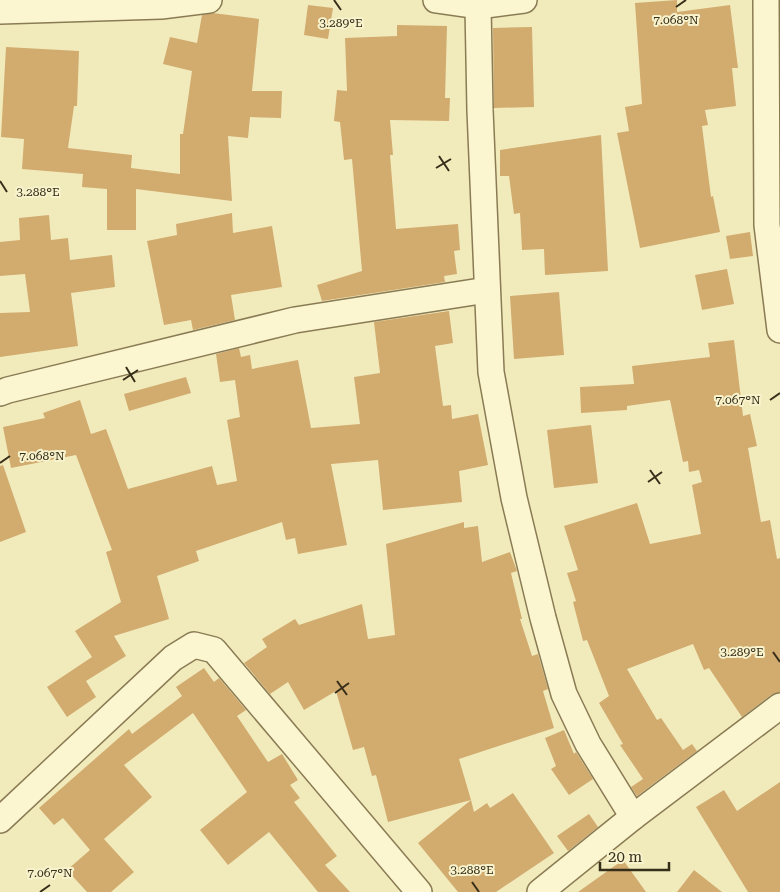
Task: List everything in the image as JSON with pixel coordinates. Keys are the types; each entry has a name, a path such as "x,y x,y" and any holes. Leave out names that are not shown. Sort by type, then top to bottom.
{"street":[{"path":"0,11 162,6 210,0"},
{"path":"436,0 478,6 524,0"},
{"path":"766,0 767,225 780,330"},
{"path":"478,6 480,119 491,372 514,498 543,618 564,694 588,744 633,817"},
{"path":"0,393 295,320 487,290"},
{"path":"0,820 172,658 194,645 214,650 420,892"},
{"path":"540,892 633,817 780,706"}],"building":[{"path":"677,0 677,12 730,5 738,68 732,68 736,106 705,110 708,125 702,126 711,197 713,196 720,232 640,248 617,133 629,131 625,107 642,104 635,3"},
{"path":"308,5 333,8 328,39 304,35"},
{"path":"213,13 259,19 252,91 282,91 281,118 250,117 248,138 228,136 232,201 136,189 136,230 107,230 107,189 82,187 83,174 22,169 24,139 1,137 6,47 79,51 77,106 74,106 68,148 132,155 131,168 180,174 180,134 183,134 192,71 163,64 170,37 197,43 202,15"},
{"path":"397,25 447,26 445,98 450,98 449,121 390,120 393,155 390,155 396,229 458,224 460,250 454,251 457,274 444,276 445,282 322,301 317,285 362,271 352,159 344,160 340,122 334,121 337,90 347,91 345,38 397,36"},
{"path":"532,27 534,107 494,108 493,28"},
{"path":"601,135 608,271 545,275 544,249 522,250 520,213 514,214 509,176 500,176 500,150"},
{"path":"232,213 233,233 272,226 282,287 231,295 235,320 193,330 191,320 164,325 147,241 177,235 176,224"},
{"path":"49,215 51,240 68,238 70,260 112,255 115,287 71,293 78,346 0,357 0,313 30,312 25,274 0,276 0,242 20,240 19,218"},
{"path":"750,232 753,256 730,259 726,236"},
{"path":"727,269 734,304 702,310 695,275"},
{"path":"559,292 564,355 514,359 510,296"},
{"path":"449,311 453,343 435,346 443,406 451,405 452,419 478,414 488,465 459,471 462,502 383,510 378,460 331,464 347,545 298,554 295,538 286,540 282,522 196,551 199,561 157,576 169,619 114,636 126,656 86,681 96,697 67,717 47,687 92,657 75,631 121,602 106,552 112,550 76,455 11,468 3,427 45,418 43,413 80,400 91,434 106,429 128,489 212,466 217,485 237,481 227,420 240,417 235,380 220,382 216,354 239,348 241,357 250,355 252,369 298,360 311,428 360,424 354,377 380,373 374,322"},
{"path":"734,340 743,416 750,414 757,446 748,448 761,522 770,520 777,559 780,558 780,692 771,695 742,717 709,668 704,670 693,644 627,669 657,720 661,718 683,750 692,744 697,751 637,796 631,787 643,779 620,745 623,744 599,703 609,696 587,640 583,641 573,602 576,601 567,573 578,570 564,526 637,503 650,544 701,534 692,485 702,482 699,470 689,472 688,461 683,462 670,400 627,406 627,410 581,413 580,387 634,384 632,366 710,357 708,343"},
{"path":"186,377 191,393 129,411 124,394"},
{"path":"591,425 598,483 554,488 547,430"},
{"path":"3,465 26,532 0,542 0,466"},
{"path":"464,522 464,528 478,526 482,562 510,552 517,571 511,573 522,619 520,619 532,656 538,654 548,689 543,691 554,728 459,759 471,800 388,822 376,775 372,776 364,747 353,750 336,691 304,710 288,682 270,694 244,663 267,647 262,639 295,619 299,625 362,604 368,639 395,635 386,544"},
{"path":"204,668 214,682 219,678 246,710 237,716 268,762 282,754 298,780 290,785 300,798 294,802 337,856 325,865 350,892 318,892 269,832 228,865 200,830 247,792 193,713 124,765 152,797 104,839 134,872 111,892 87,892 67,870 90,850 63,818 54,825 39,808 129,729 132,734 182,696 176,687"},
{"path":"564,730 574,754 576,752 593,779 569,795 551,769 556,766 545,738"},
{"path":"780,782 780,892 748,892 696,807 724,790 737,811"},
{"path":"513,793 554,853 496,892 458,892 418,843 471,800 474,812 487,803 490,808"},
{"path":"589,814 598,827 568,851 557,836"},
{"path":"623,860 646,892 578,892"},
{"path":"694,870 722,892 677,892"}]}
